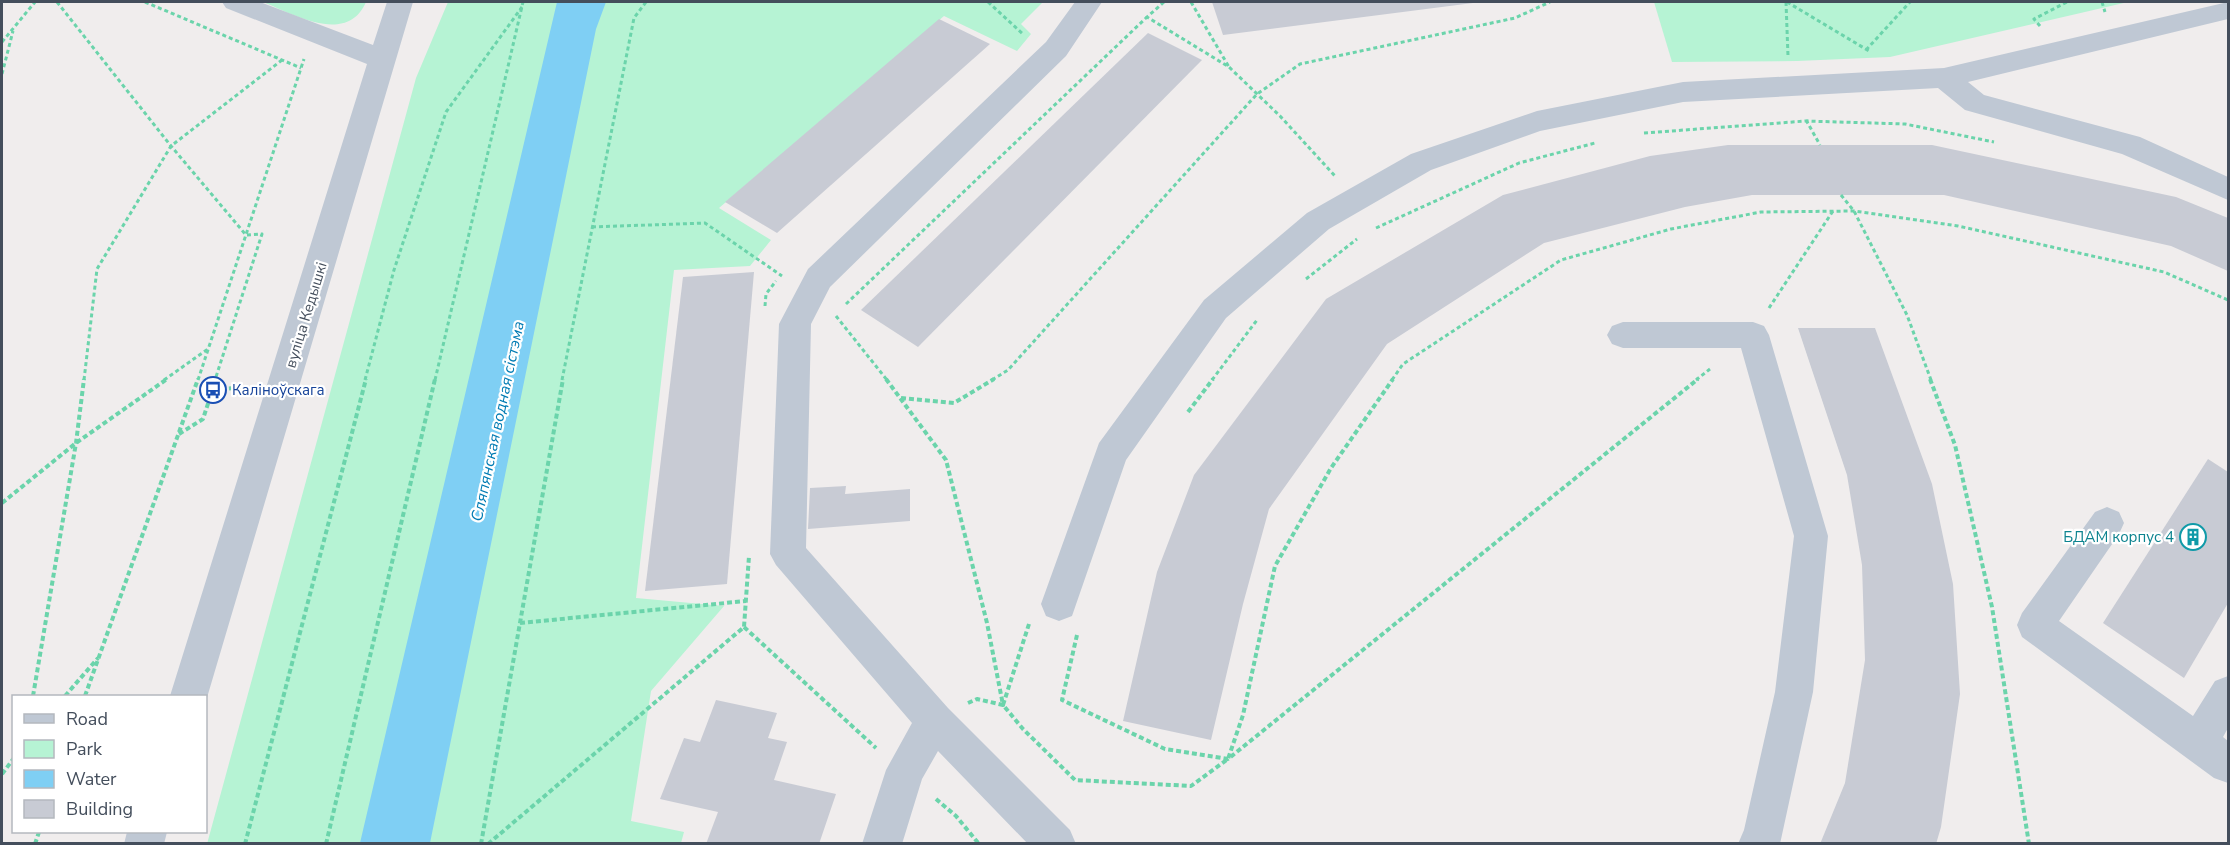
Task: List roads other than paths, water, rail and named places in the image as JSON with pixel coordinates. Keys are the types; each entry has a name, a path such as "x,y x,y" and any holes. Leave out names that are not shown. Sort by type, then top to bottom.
{"street":[{"path":"235,2 382,59"},
{"name":"вуліца Кедышкі","path":"189,695 400,2"},
{"path":"1056,843 935,721 788,554 795,324 822,305 819,278 1056,49 1089,2"},
{"path":"1059,604 1111,453 1215,309 1318,221 1421,162 1537,121 1683,92 1944,78 2229,10"},
{"path":"1944,78 1975,103 2130,145 2229,189"},
{"path":"1623,335 1753,335 1811,536 1794,692 1762,837 1758,843"},
{"path":"2107,523 2035,626 2229,764"},
{"path":"2199,742 2229,694"},
{"path":"882,843 905,770 935,721"}],"water":[{"name":"Сляпянская водная сістэма","path":"557,2 606,2 596,29 430,843 360,843"}],"place":[{"name":"Каліноўскага","path":"213,390"},
{"name":"БДАМ корпус 4","path":"2193,537"}]}
